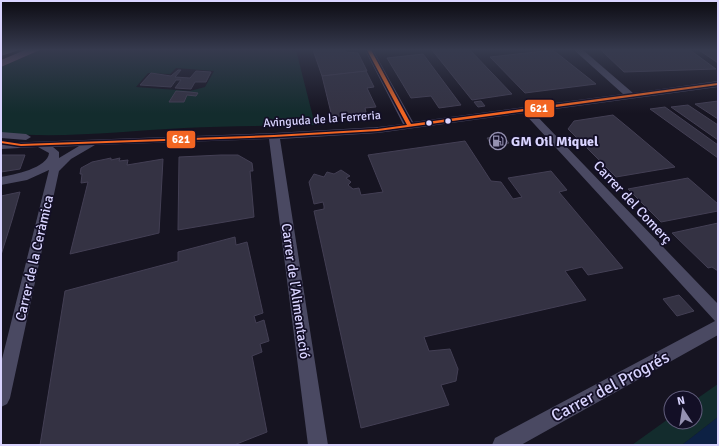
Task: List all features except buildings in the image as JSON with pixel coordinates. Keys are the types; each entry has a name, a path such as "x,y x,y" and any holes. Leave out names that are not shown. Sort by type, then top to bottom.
{"street":[{"path":"380,71 409,125"},
{"path":"603,71 630,94"},
{"name":"Avinguda de la Ferreria","path":"21,145 98,141 274,136 378,130 630,94 718,84"},
{"name":"Carrer del Comerç","path":"526,110 718,315"},
{"path":"1,135 98,141"},
{"name":"Carrer de l'Alimentació","path":"274,136 318,445"},
{"name":"Carrer de la Ceràmica","path":"1,398 27,292 54,170 67,157 98,141"},
{"path":"1,142 21,145"},
{"path":"14,178 50,164 54,158 54,152 40,144"},
{"path":"1,146 21,145"},
{"path":"1,181 45,173 50,176 52,182"},
{"name":"Carrer del Progrés","path":"502,445 718,327"}],"green space":[{"path":"1,71 173,71 170,74 148,73 136,87 190,91 205,87 214,71 212,71 301,71 315,125 200,127 70,135 24,135 1,133"},
{"path":"718,384 718,417 703,429 703,394"},
{"path":"663,423 663,430 701,430 682,445 632,445"}],"water":[{"path":"718,417 717,445 682,445 703,430"}],"transit line":[{"name":"621","path":"380,71 409,125"},
{"name":"621","path":"1,142 21,145 274,136 378,130 718,84"}],"place":[{"name":"GM Oil Miquel","path":"498,141"}]}
